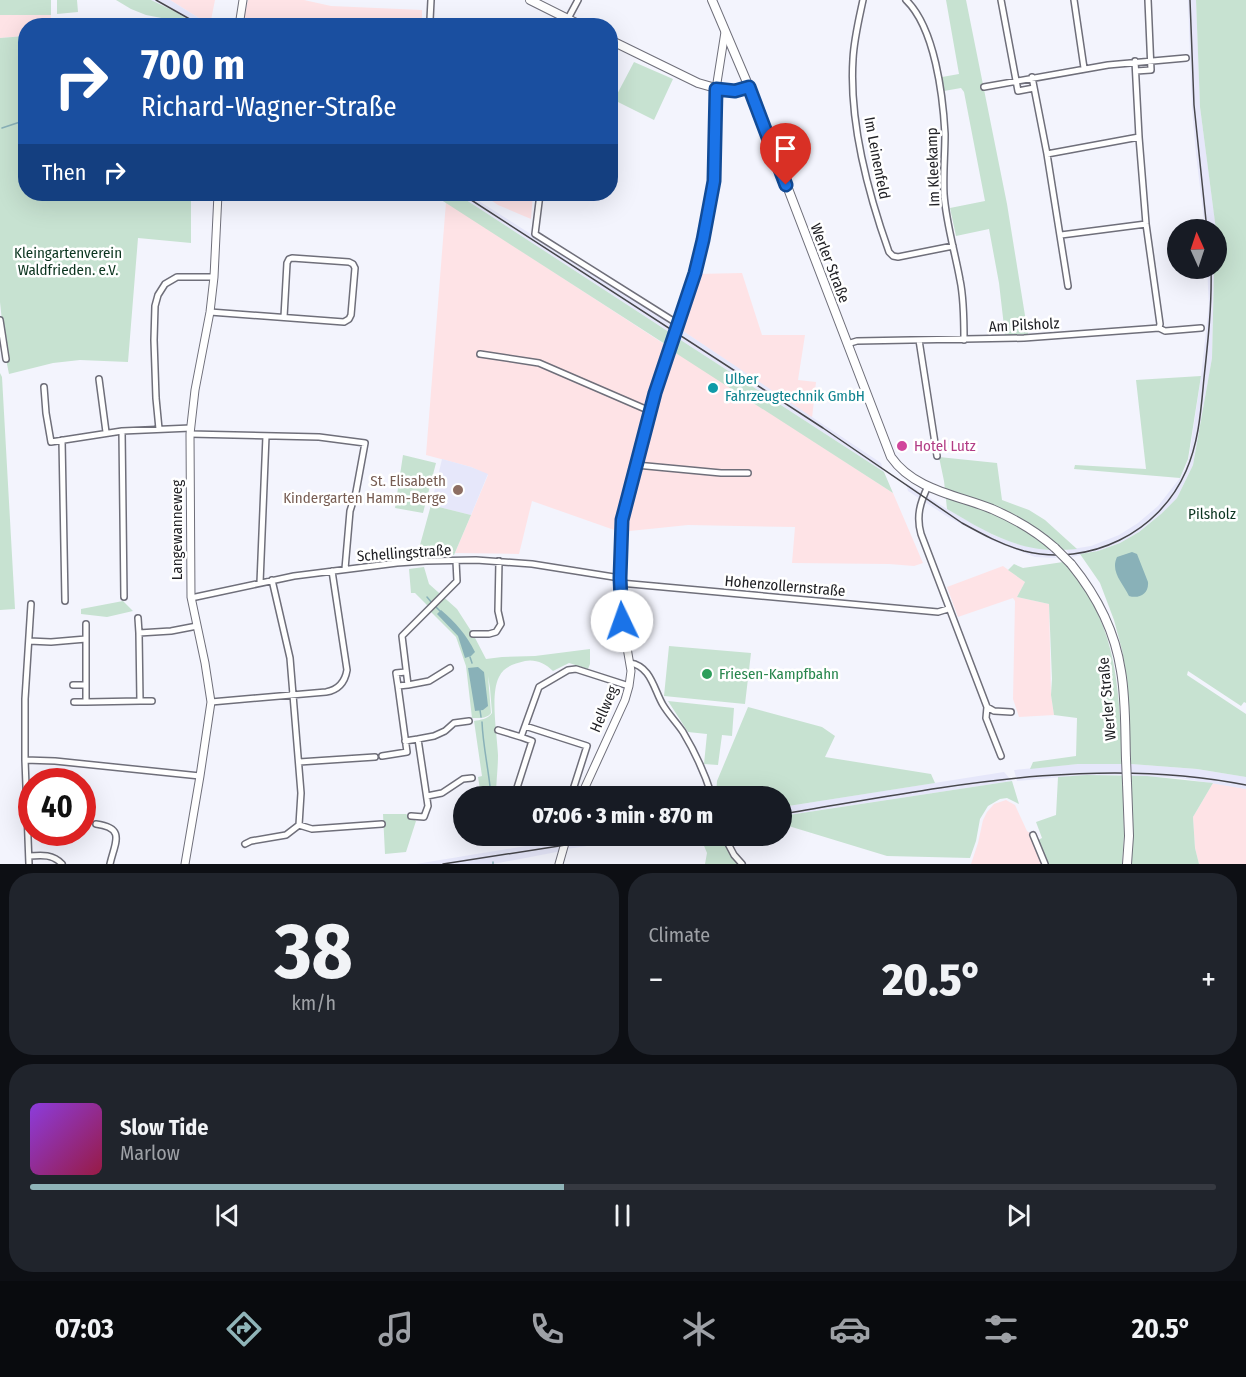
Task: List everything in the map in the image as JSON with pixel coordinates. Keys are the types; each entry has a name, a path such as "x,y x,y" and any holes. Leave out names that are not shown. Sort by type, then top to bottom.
{"main road":[{"path":"530,0 559,18"},
{"name":"Werler Straße","path":"712,0 749,87 891,457 899,468 928,486 1007,516 1039,535 1071,564 1095,597 1109,626 1117,649 1122,680 1129,836 1127,864"},
{"path":"618,44 698,83 716,89 735,91 749,87"}],"street":[{"path":"240,18 243,0"},
{"path":"430,18 431,0"},
{"path":"568,18 578,0"},
{"name":"Im Leinenfeld","path":"863,0 854,45 856,116 869,188 889,252 898,257 953,246"},
{"name":"Im Kleekamp","path":"906,0 923,25 940,84 945,135 944,193 961,283 964,340"},
{"path":"1001,0 1018,91 1034,88"},
{"path":"1074,0 1084,68"},
{"path":"1136,71 1151,70 1148,0"},
{"name":"Hellweg","path":"586,786 622,707 629,686 631,671 622,621 620,581 622,520 650,411 695,273 711,205 714,181 716,89 725,31"},
{"path":"984,87 1084,68 1135,61 1186,58"},
{"path":"1135,61 1146,224 1159,328"},
{"path":"1032,77 1068,285"},
{"path":"1047,154 1139,137"},
{"name":"Langewanneweg","path":"184,864 211,702 191,598 191,431 197,373 210,312 218,201"},
{"path":"539,201 535,234 678,324"},
{"path":"1061,235 1146,224"},
{"path":"210,312 284,317 346,321 351,315 355,268 353,264 289,259 284,317"},
{"path":"159,429 154,340 158,295 165,284 174,278 214,277"},
{"path":"0,320 6,359"},
{"name":"Am Pilsholz","path":"847,344 856,341 1024,338 1159,328 1165,331 1201,328"},
{"path":"919,340 937,456"},
{"path":"480,354 539,363 650,411"},
{"path":"99,379 106,432"},
{"path":"44,387 51,442 106,432 159,429 319,437 365,443 350,511 345,569"},
{"path":"122,431 124,597"},
{"path":"260,583 266,436"},
{"path":"62,440 65,601"},
{"path":"636,465 748,473"},
{"path":"928,486 919,508 919,528 987,707 986,718 1001,756"},
{"path":"408,685 402,636 457,581 456,561"},
{"path":"473,634 496,632 501,624 498,611 499,561"},
{"name":"Schellingstraße","path":"191,598 294,576 405,563 499,561 532,564 620,581"},
{"path":"211,702 330,692 340,685 347,670 332,571"},
{"path":"245,844 286,835 299,825 301,793 290,658 272,580"},
{"name":"Hohenzollernstraße","path":"620,581 938,612 948,609"},
{"path":"29,864 25,699 31,604"},
{"path":"138,618 140,701"},
{"path":"86,624 86,702"},
{"path":"139,633 171,631 197,626"},
{"path":"29,641 86,639"},
{"path":"630,663 636,664 650,676 662,704 682,732 708,786"},
{"path":"398,686 429,681 450,668"},
{"path":"521,737 538,687 568,670 576,669 629,686"},
{"path":"406,672 396,673 407,752"},
{"path":"73,684 86,685"},
{"path":"74,702 152,701"},
{"path":"987,707 994,711 1011,712"},
{"path":"405,741 434,736 445,731 454,723 469,721"},
{"path":"525,726 587,746 574,786"},
{"path":"498,730 532,741"},
{"path":"518,786 536,730"},
{"path":"411,816 424,817 428,806 418,739"},
{"path":"382,756 420,750"},
{"path":"299,762 375,757"},
{"path":"26,760 54,760 200,776"},
{"path":"427,796 442,793 463,779 472,778"},
{"path":"96,824 111,827 117,835 110,864"},
{"path":"299,825 312,829 382,824"},
{"path":"1033,835 1045,864"},
{"path":"559,864 564,846"},
{"path":"729,846 742,864"},
{"path":"29,856 50,855 62,864"}],"shaded area":[{"path":"151,0 170,0 199,18 186,18"},
{"path":"170,0 215,0 211,18 199,18"},
{"path":"248,0 304,0 331,6 422,10 422,18 244,18"},
{"path":"1188,0 1196,0 1200,107 1215,219 1204,219 1192,108"},
{"path":"0,15 51,15 51,18 18,18 18,37 0,38"},
{"path":"468,201 479,201 672,324 669,332"},
{"path":"492,201 532,201 531,219"},
{"path":"446,202 893,493 923,563 914,566 792,563 795,527 688,525 620,532 532,501 519,554 455,553 488,475 471,467 426,455"},
{"path":"742,273 762,335 805,335 798,380 816,382 812,418 680,329 696,274"},
{"path":"1208,279 1214,279 1212,358 1193,465 1177,498 1139,532 1120,543 1072,557 1066,550 1091,546 1119,535 1138,523 1158,506 1185,469 1189,458 1201,376 1209,305"},
{"path":"680,329 881,463 884,472 676,337"},
{"name":"St. Elisabeth Kindergarten Hamm-Berge","path":"442,459 488,474 471,515 431,505"},
{"path":"906,483 993,535 1020,545 1050,550 1057,558 1035,557 993,541 948,517 908,491"},
{"path":"1132,552 1137,554 1148,582 1147,590 1143,595 1136,597 1129,596 1115,568 1117,557"},
{"path":"1003,566 1025,582 1017,597 1049,604 1051,695 1054,715 1019,717 1013,699 1015,601 1013,598 958,617 947,587"},
{"path":"441,610 468,640 475,652 471,656 465,658 458,636 437,614"},
{"path":"478,667 484,672 488,706 483,710 475,711 468,668"},
{"path":"1078,764 1123,764 1123,775 1017,781 1014,770"},
{"path":"1131,764 1197,769 1246,777 1246,789 1180,778 1129,776"},
{"path":"1004,772 1012,781 792,814 792,805"},
{"path":"1213,783 1246,789 1246,864 1199,864 1195,848 1193,817"},
{"path":"1006,800 1015,805 1027,831 1033,835 1042,864 971,864 987,812 994,804"},
{"path":"526,846 562,846 562,851 493,864 416,864"},
{"path":"567,846 587,846 566,849"}],"green space":[{"path":"0,0 51,0 51,15 0,15"},
{"path":"57,0 77,0 78,12 57,14"},
{"path":"116,0 151,0 186,18 162,18 131,9"},
{"path":"946,0 966,0 1007,204 1028,334 1005,335 999,283 989,229 956,236 950,208 985,201 964,92 961,88 944,91 942,77 959,74"},
{"name":"Pilsholz","path":"1196,0 1246,0 1246,703 1244,702 1241,706 1188,671 1187,675 1246,714 1246,777 1197,769 1131,764 1127,679 1122,650 1100,583 1080,554 1098,551 1120,543 1139,532 1177,498 1193,465 1212,358 1214,279 1227,279 1227,219 1215,219 1200,107"},
{"name":"Kleingartenverein Waldfrieden. e.V.","path":"18,37 18,201 191,201 191,243 138,238 128,362 80,360 53,363 9,374 0,302 0,38"},
{"path":"634,62 673,79 654,120 618,102 618,92"},
{"path":"443,201 468,201 669,332 665,344"},
{"path":"676,337 884,472 893,493 671,350"},
{"path":"0,373 15,609 0,610"},
{"path":"1201,376 1188,459 1180,478 1074,469 1075,465 1146,469 1136,380"},
{"path":"403,455 436,463 423,513 395,508"},
{"path":"939,457 997,463 1002,500 1029,510 1045,520 1077,549 1040,549 1024,546 993,535 947,509"},
{"path":"431,505 471,515 454,555 417,556"},
{"path":"1063,562 1081,585 1105,632 1117,682 1123,764 1078,764 1030,769 1033,762 1076,756 1077,718 1054,715 1051,695 1049,604 1017,597 1025,582 1008,570 1014,564 1023,568"},
{"path":"424,567 429,584 457,609 486,659 590,649 588,669 569,663 553,671 540,662 529,661 510,666 501,673 496,684 494,704 498,755 496,786 479,786 478,777 482,776 474,721 486,718 492,713 488,676 491,713 485,717 472,718 466,666 456,637 415,593 411,593 409,569"},
{"path":"123,601 133,611 107,617 81,614 81,609"},
{"name":"Friesen-Kampfbahn","path":"669,646 751,653 745,704 664,696"},
{"path":"668,701 734,708 732,736 722,735 718,765 704,764 707,734 688,732"},
{"path":"748,707 822,727 835,736 825,757 931,774 935,783 792,805 792,786 717,786"},
{"path":"1147,776 1213,783 1193,817 1195,848 1199,864 1130,864 1123,781 1122,864 1049,864 1038,840 1042,838 1036,822 1056,815 1058,777"},
{"path":"1012,781 1019,804 1007,798 988,806 980,819 970,858 887,856 792,827 792,814"},
{"path":"383,814 406,814 416,821 406,852 385,854"},
{"path":"704,846 727,846 740,864 705,864 707,853"}],"waterway":[{"path":"2,128 18,123"},
{"path":"427,597 432,603"},
{"path":"435,606 440,611"},
{"path":"470,657 472,663"},
{"path":"480,710 481,717"},
{"path":"482,722 490,786"}],"railway":[{"path":"156,0 188,18"},
{"path":"1190,0 1194,105 1206,219"},
{"path":"473,201 823,428 962,523 1008,546 1049,555 1073,554 1097,549 1119,540 1140,528 1174,493 1186,471 1199,425 1211,279"},
{"path":"792,812 1013,778 1071,774 1130,773 1188,776 1246,785"},
{"path":"443,864 559,846"}],"place":[{"name":"Ulber Fahrzeugtechnik GmbH","path":"713,388"},
{"name":"Hotel Lutz","path":"902,446"},
{"name":"St. Elisabeth Kindergarten Hamm-Berge","path":"458,490"},
{"name":"Friesen-Kampfbahn","path":"707,674"}],"route":[{"path":"622,621 620,606 622,520 655,393 695,273 711,205 714,181 716,89 735,91 749,87 786,185"}]}
